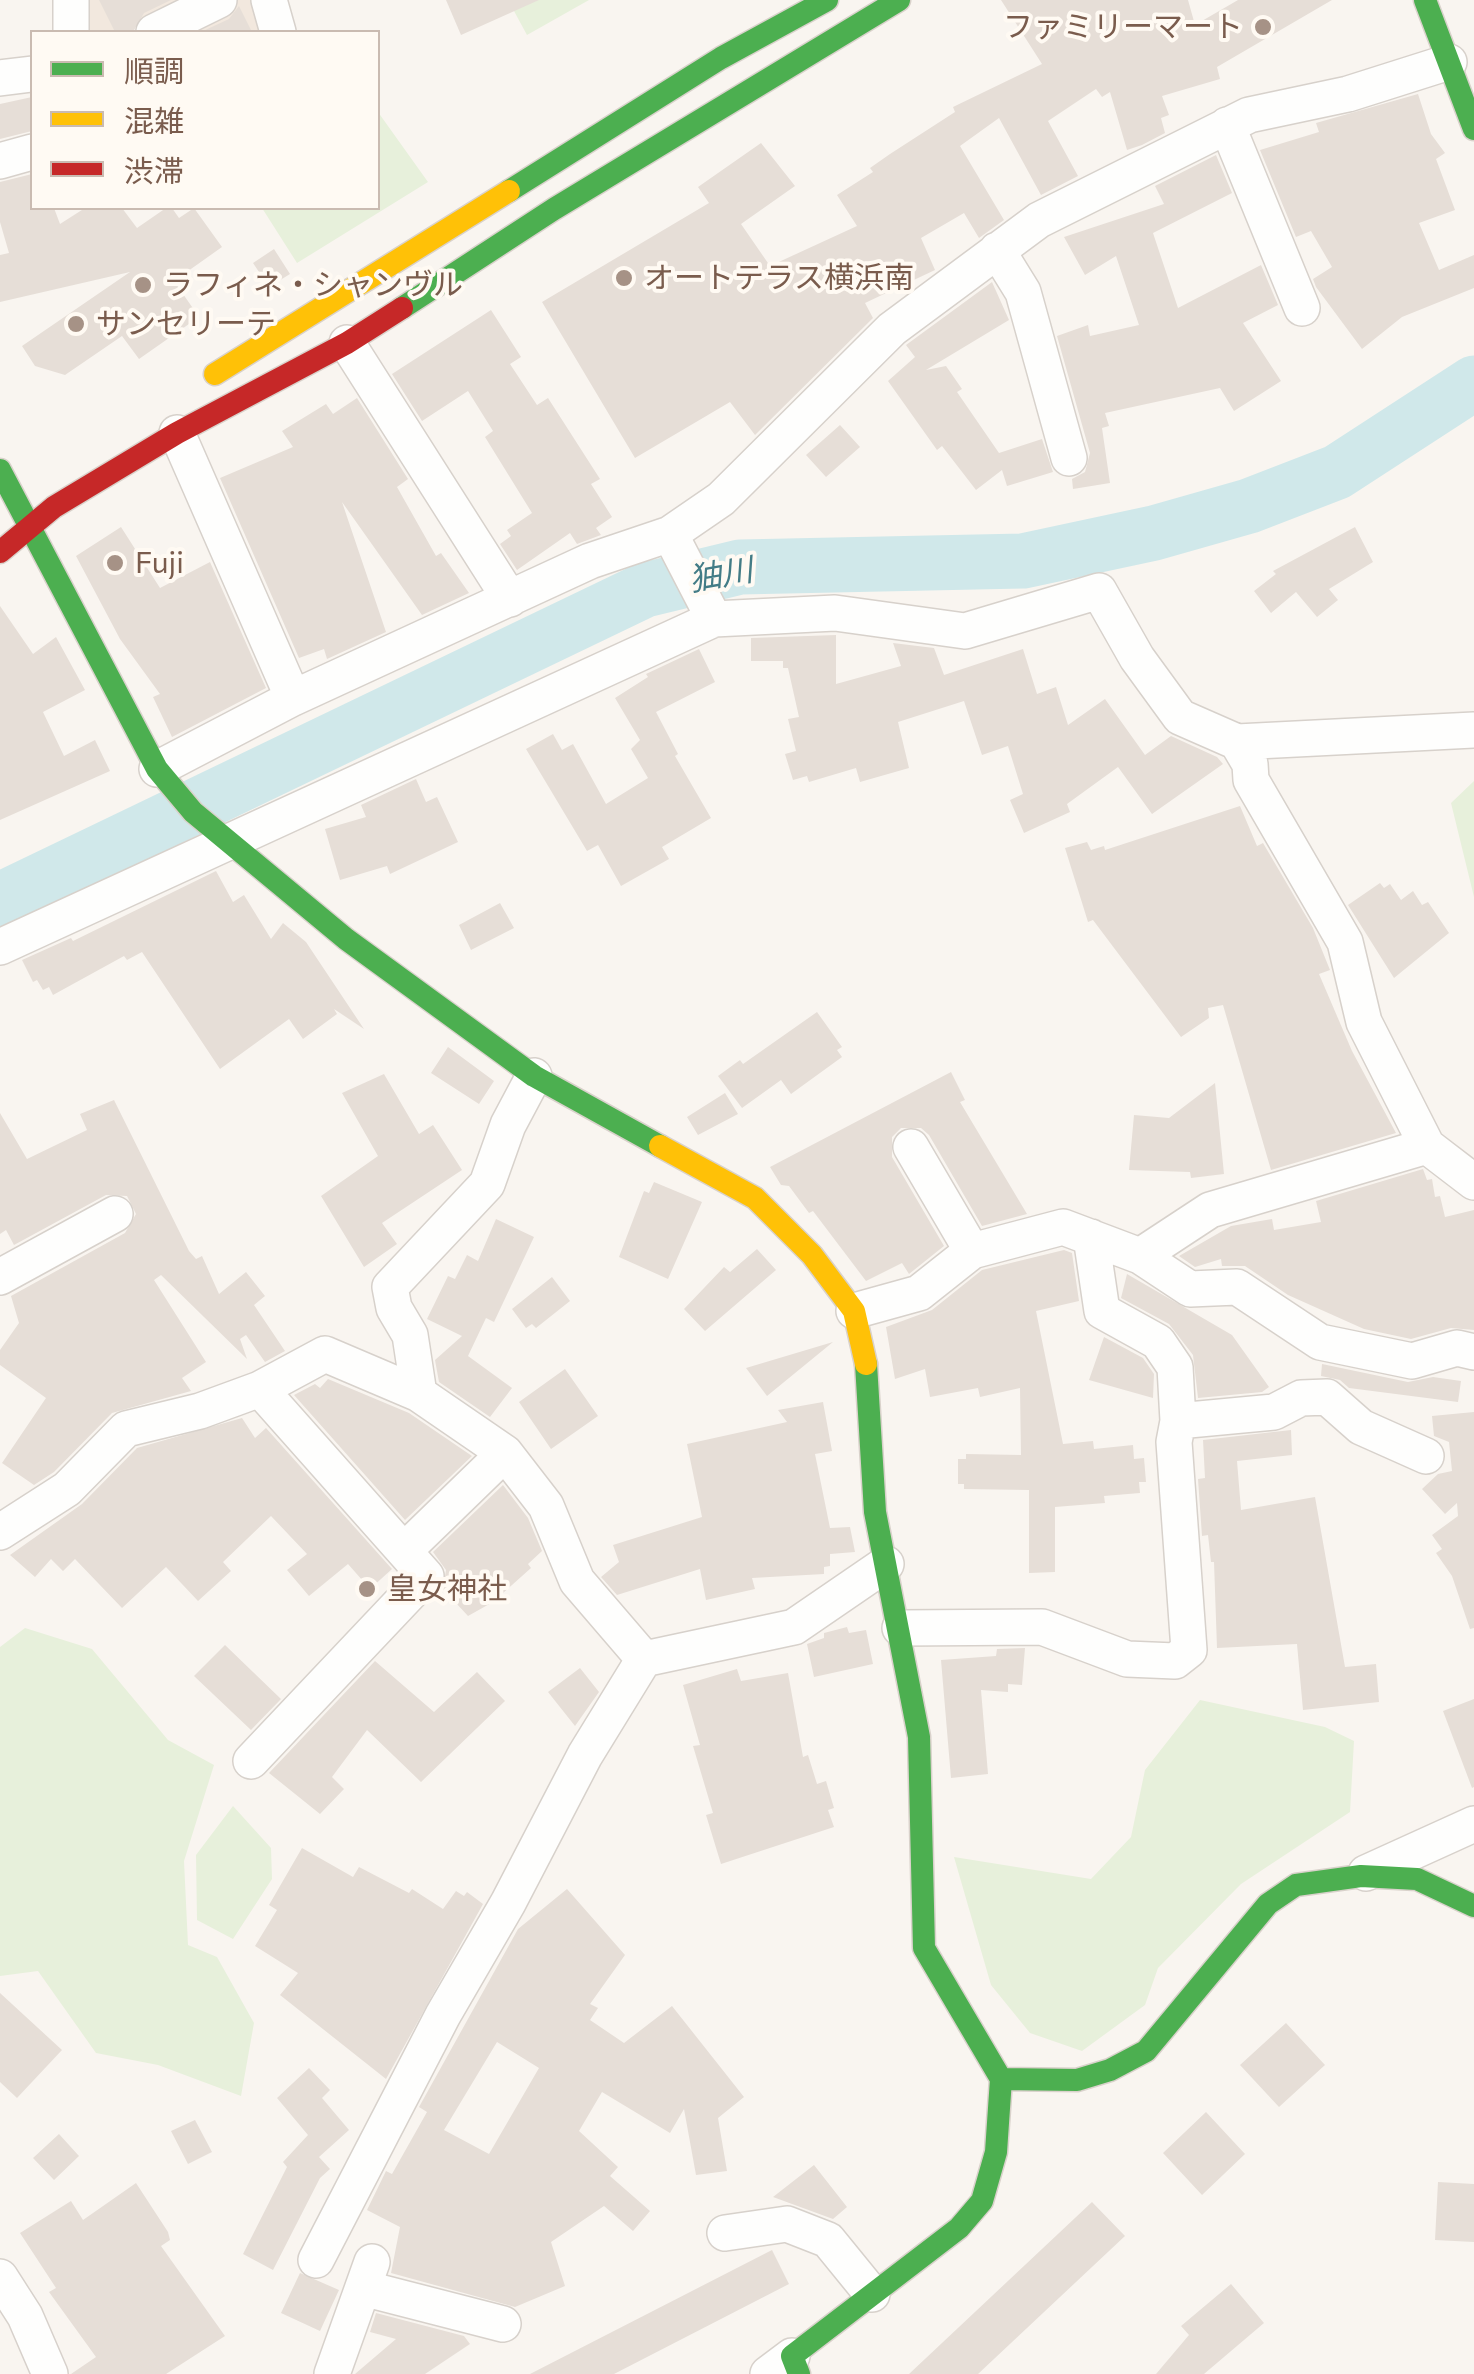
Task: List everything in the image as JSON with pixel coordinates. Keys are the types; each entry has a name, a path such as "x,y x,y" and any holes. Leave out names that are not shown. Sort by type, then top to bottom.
{"street":[{"path":"71,0 71,30"},
{"path":"158,30 219,0"},
{"path":"269,0 277,30"},
{"path":"202,382 755,27 784,10 826,0"},
{"path":"0,552 54,507 177,433 347,343 899,0"},
{"path":"1425,0 1474,129"},
{"path":"784,10 792,63"},
{"path":"755,27 792,63"},
{"path":"161,773 293,698 590,561 674,540 721,499 892,329 997,250 1070,204 1227,125 1449,62"},
{"path":"0,78 30,74"},
{"path":"1227,125 1302,308"},
{"path":"0,160 30,152"},
{"path":"997,250 1024,292 1069,458"},
{"path":"347,343 510,600"},
{"path":"177,433 293,698"},
{"path":"0,470 161,773 220,837 346,939 534,1076 754,1198 812,1255 854,1311 866,1361 874,1512 919,1736 924,1948 1001,2079 996,2152 982,2201 959,2228 872,2294 786,2368"},
{"path":"674,540 712,614"},
{"path":"0,947 220,837 712,614 835,613 964,631 1099,590 1137,658 1180,717 1237,742 1474,730"},
{"path":"1237,742 1250,764 1251,780 1345,942 1364,1022 1427,1146 1474,1182"},
{"path":"419,1394 410,1335 394,1308 390,1287 487,1184 508,1126 534,1076"},
{"path":"1140,1256 1210,1210 1427,1146"},
{"path":"911,1147 972,1251"},
{"path":"0,1277 114,1214"},
{"path":"854,1311 919,1293 972,1251 1063,1227 1140,1256 1190,1289 1237,1286 1320,1342 1412,1361 1457,1348 1474,1352"},
{"path":"900,1628 1042,1627 1127,1659 1175,1661 1189,1650 1174,1442 1178,1421 1175,1367 1158,1342 1102,1311 1090,1236"},
{"path":"0,1532 66,1489 126,1429 200,1411 260,1389 325,1354 419,1394 505,1453 546,1506 576,1581 644,1658"},
{"path":"251,1760 426,1576 260,1389"},
{"path":"1178,1421 1274,1412 1301,1398 1327,1398 1361,1428 1426,1456"},
{"path":"406,1549 505,1453"},
{"path":"316,2260 443,2015 508,1903 585,1755 644,1658 794,1627 886,1564"},
{"path":"1361,1876 1474,1824"},
{"path":"1001,2079 1077,2080 1110,2070 1146,2051 1268,1904 1296,1885 1361,1876 1417,1879 1474,1906"},
{"path":"725,2233 787,2224 828,2240 872,2294"},
{"path":"332,2374 368,2275 503,2324"},
{"path":"0,2277 13,2325 50,2374"}],"shaded area":[{"path":"84,0 257,0 264,30 151,30 145,19 123,30 83,30"}],"green space":[{"path":"508,0 589,0 527,35"},
{"path":"380,115 428,182 297,263 263,210 380,210"},
{"path":"1474,781 1474,897 1451,803"},
{"path":"25,1628 92,1649 168,1740 214,1765 184,1861 188,1945 217,1957 254,2023 241,2096 158,2065 96,2053 38,1971 0,1976 0,1647"},
{"path":"1200,1700 1325,1727 1354,1741 1350,1812 1241,1884 1158,1968 1145,2005 1082,2051 1030,2033 991,1985 954,1857 1091,1879 1131,1837 1145,1770"},
{"path":"233,1806 271,1848 272,1879 233,1939 197,1920 196,1855"}],"building":[{"path":"99,0 171,0 144,13 134,30 114,30"},
{"path":"446,0 539,0 461,35"},
{"path":"1001,0 1188,0 1195,25 1238,0 1332,0 1217,67 1220,79 1162,96 1169,115 1161,118 1165,133 1142,145 1127,150 1110,92 1102,97 1096,89 1048,121 1078,176 1041,195 999,118 960,146 1004,220 979,238 964,213 921,238 935,270 865,303 873,318 755,435 730,402 635,458 542,302 709,203 698,187 761,143 795,186 741,224 770,266 857,226 837,195 873,172 870,168 955,112 953,107 1042,64"},
{"path":"239,6 251,30 205,30 229,19"},
{"path":"1418,94 1431,134 1445,153 1436,159 1455,210 1419,223 1439,270 1474,255 1474,288 1402,317 1362,349 1316,287 1313,279 1332,267 1311,231 1296,237 1260,150 1319,132 1316,123"},
{"path":"30,97 30,132 0,139 0,104"},
{"path":"1216,155 1232,193 1153,233 1178,308 1261,265 1278,305 1243,323 1281,381 1234,411 1220,388 1105,413 1109,426 1102,428 1110,483 1073,489 1072,479 1085,472 1090,453 1057,336 1088,325 1090,336 1139,325 1116,256 1085,275 1064,237 1164,204 1155,186"},
{"path":"30,174 30,210 55,210 60,224 82,210 124,210 137,228 163,210 173,210 179,218 195,210 222,247 174,281 199,317 139,359 122,336 65,375 35,366 22,346 130,272 0,302 0,255 9,253 0,222 0,182"},
{"path":"274,249 290,274 269,287 253,263"},
{"path":"992,282 1009,320 926,370 946,366 962,389 957,392 999,453 1042,439 1053,472 1007,486 1002,470 976,490 942,446 937,450 888,381 915,357 906,345"},
{"path":"491,310 521,357 510,364 537,405 548,398 600,479 591,484 612,517 596,528 601,535 577,544 570,533 517,570 500,544 511,536 507,530 532,513 485,437 493,431 468,391 422,421 392,374"},
{"path":"357,398 408,479 397,487 436,556 441,553 469,593 422,615 342,502 386,632 327,659 324,649 299,658 220,478 293,447 282,431 326,404 333,414"},
{"path":"840,425 860,447 826,477 806,455"},
{"path":"121,527 160,588 210,562 266,688 172,737 153,697 160,694 120,639 76,556"},
{"path":"1355,527 1373,562 1329,589 1338,600 1317,617 1296,592 1271,613 1254,591 1276,574 1273,571"},
{"path":"0,606 33,654 56,637 85,690 43,712 64,756 95,740 110,771 0,820"},
{"path":"836,635 836,684 901,666 893,643 934,648 944,675 1023,649 1037,694 1056,687 1068,725 1105,699 1145,755 1171,736 1217,757 1223,764 1152,814 1118,767 1067,804 1070,812 1024,833 1010,800 1023,794 1008,746 982,755 964,701 898,722 909,768 860,782 856,768 809,782 807,776 793,780 785,754 796,751 788,719 799,717 788,668 783,668 783,661 751,661 751,638"},
{"path":"699,649 715,682 656,712 678,754 675,756 711,818 662,847 669,859 621,886 598,845 587,851 526,749 553,734 562,750 573,744 606,804 648,778 631,749 640,740 615,698 648,677 646,674"},
{"path":"416,779 426,802 437,797 458,842 390,874 387,866 340,880 325,829 366,817 361,805"},
{"path":"1240,806 1257,846 1263,843 1313,928 1330,970 1319,974 1352,1051 1396,1133 1271,1170 1223,1005 1208,1008 1209,1018 1181,1037 1093,920 1088,922 1065,848 1087,842 1091,850 1104,846 1105,850"},
{"path":"216,871 233,902 244,895 271,939 283,923 306,942 364,1029 334,1009 337,1014 303,1039 289,1019 220,1069 142,952 127,960 124,956 53,995 49,987 43,990 37,980 33,982 22,960 71,938 73,941"},
{"path":"1380,883 1384,888 1390,884 1401,900 1413,891 1422,905 1428,902 1449,933 1394,978 1348,905"},
{"path":"500,903 514,928 471,950 459,925"},
{"path":"817,1012 842,1047 837,1050 842,1057 791,1094 781,1080 742,1108 718,1076 740,1060 743,1064"},
{"path":"448,1047 494,1081 479,1104 431,1073"},
{"path":"951,1072 965,1100 960,1102 1027,1214 982,1226 929,1135 921,1128 901,1128 892,1137 892,1157 944,1246 909,1274 902,1263 866,1281 813,1211 809,1213 789,1186 781,1185 770,1167"},
{"path":"384,1074 419,1134 433,1125 462,1170 382,1223 397,1244 364,1267 321,1196 378,1156 342,1093"},
{"path":"1215,1083 1224,1174 1191,1178 1190,1172 1129,1170 1134,1115 1169,1118"},
{"path":"725,1093 738,1114 698,1135 687,1117"},
{"path":"114,1100 189,1251 196,1259 202,1256 219,1294 246,1272 265,1296 254,1305 285,1351 265,1362 246,1335 240,1339 247,1359 161,1275 154,1280 206,1362 182,1378 191,1391 112,1413 54,1472 34,1485 2,1463 46,1398 0,1365 0,1350 19,1323 11,1296 125,1233 136,1214 127,1196 106,1195 14,1245 6,1230 0,1234 0,1113 27,1159 87,1130 80,1114"},
{"path":"1423,1169 1427,1180 1432,1179 1435,1197 1440,1196 1445,1217 1474,1210 1474,1330 1451,1328 1411,1339 1364,1329 1288,1295 1245,1266 1222,1266 1221,1259 1195,1267 1179,1256 1231,1226 1272,1219 1274,1230 1321,1222 1316,1201"},
{"path":"654,1182 702,1202 668,1279 619,1257 644,1191 649,1193"},
{"path":"496,1219 534,1237 494,1322 486,1318 468,1356 512,1388 490,1417 439,1382 435,1360 462,1336 427,1319 448,1276 455,1279 467,1255 478,1261"},
{"path":"757,1249 776,1270 705,1331 684,1309 724,1267 730,1272"},
{"path":"1064,1250 1072,1253 1079,1301 1036,1311 1063,1444 1093,1441 1094,1449 1133,1445 1134,1459 1144,1458 1146,1482 1139,1482 1140,1493 1104,1496 1105,1503 1055,1507 1055,1572 1029,1573 1029,1490 964,1489 964,1484 958,1484 958,1459 966,1459 966,1454 1021,1455 1020,1388 980,1397 978,1388 930,1397 925,1369 895,1379 886,1327 932,1310 982,1270"},
{"path":"1127,1274 1232,1335 1269,1387 1262,1392 1198,1398 1193,1355 1169,1324 1121,1298"},
{"path":"552,1277 570,1301 536,1328 532,1324 526,1328 512,1309"},
{"path":"1104,1337 1143,1358 1154,1374 1153,1398 1089,1380"},
{"path":"833,1342 767,1396 746,1368"},
{"path":"1322,1364 1408,1382 1433,1377 1461,1381 1458,1402 1349,1388 1340,1380 1321,1376"},
{"path":"565,1369 598,1416 551,1449 519,1402"},
{"path":"328,1379 409,1413 472,1456 405,1520 294,1395 315,1384 320,1388"},
{"path":"823,1402 832,1451 815,1454 830,1528 850,1527 855,1552 830,1554 830,1566 824,1567 824,1574 752,1578 755,1589 706,1600 700,1569 617,1595 601,1577 619,1562 613,1545 702,1517 687,1444 787,1422 778,1410"},
{"path":"1474,1412 1474,1628 1470,1629 1452,1576 1436,1553 1442,1549 1432,1535 1458,1516 1457,1503 1445,1514 1422,1489 1438,1474 1452,1471 1449,1442 1434,1436 1432,1416"},
{"path":"242,1418 255,1438 266,1428 392,1569 370,1589 348,1564 309,1596 287,1570 307,1554 271,1516 223,1562 231,1571 198,1601 166,1567 122,1608 75,1559 63,1571 51,1559 35,1577 10,1555 82,1504 137,1448"},
{"path":"1291,1430 1292,1455 1237,1461 1241,1510 1315,1497 1345,1667 1376,1664 1379,1702 1303,1710 1297,1644 1217,1648 1214,1562 1208,1535 1202,1536 1198,1479 1205,1478 1203,1440"},
{"path":"503,1485 528,1518 542,1551 528,1564 531,1568 493,1602 468,1616 443,1589 446,1570 433,1552"},
{"path":"847,1627 849,1633 866,1630 873,1664 814,1677 807,1644 824,1638 824,1633"},
{"path":"225,1645 281,1699 251,1730 194,1676"},
{"path":"1025,1648 1022,1685 1008,1684 1008,1692 981,1690 988,1774 951,1778 941,1660 996,1656 997,1649"},
{"path":"375,1661 434,1712 477,1672 505,1701 421,1782 367,1730 332,1777 344,1789 320,1814 269,1773"},
{"path":"580,1668 599,1692 575,1726 548,1692"},
{"path":"737,1669 741,1681 788,1673 803,1757 808,1755 817,1784 826,1781 834,1808 828,1810 834,1827 721,1864 706,1815 713,1813 693,1746 700,1745 683,1685"},
{"path":"1474,1699 1474,1787 1472,1788 1443,1711"},
{"path":"302,1848 353,1877 359,1867 409,1893 412,1889 443,1909 456,1891 464,1896 467,1892 483,1904 386,2079 280,1995 298,1973 255,1946 277,1910 269,1905"},
{"path":"567,1889 625,1955 590,2004 598,2008 590,2020 624,2043 672,2006 744,2097 718,2118 727,2171 696,2175 684,2109 670,2133 602,2092 579,2131 618,2167 610,2176 650,2211 633,2231 604,2206 551,2242 565,2286 515,2307 391,2273 400,2227 367,2210 386,2171 392,2174 427,2112 419,2107 518,1929","holes":["497,2042 539,2068 489,2154 444,2130"]},
{"path":"0,1993 62,2050 17,2098 0,2082"},
{"path":"1286,2023 1325,2065 1279,2107 1240,2065"},
{"path":"309,2068 330,2090 322,2098 349,2130 319,2157 330,2169 320,2178 273,2270 243,2254 287,2167 283,2162 308,2135 277,2098"},
{"path":"1206,2112 1245,2154 1202,2195 1163,2153"},
{"path":"195,2120 212,2152 188,2164 171,2131"},
{"path":"59,2134 79,2156 54,2180 33,2158"},
{"path":"814,2165 847,2207 833,2219 773,2197"},
{"path":"1438,2182 1474,2184 1474,2242 1435,2240"},
{"path":"136,2183 168,2232 170,2240 161,2246 225,2336 166,2374 71,2374 96,2357 49,2292 56,2288 20,2233 71,2201 83,2220"},
{"path":"1092,2202 1125,2236 978,2374 909,2374"},
{"path":"772,2250 789,2284 614,2374 530,2374"},
{"path":"300,2273 339,2290 320,2331 281,2313"},
{"path":"1231,2284 1264,2323 1204,2374 1156,2374 1189,2335 1181,2326"},
{"path":"376,2313 464,2336 470,2344 425,2374 355,2374 396,2339 370,2332"}],"waterway":[{"name":"㹨川","path":"0,900 645,590 740,567 1023,561 1154,533 1249,506 1337,472 1474,383"}],"traffic: fast":[{"path":"509,191 721,58 827,0"},
{"path":"402,308 554,209 899,0"},
{"path":"1425,0 1474,129"},
{"path":"0,470 157,769 193,812 346,939 534,1076 660,1146"},
{"path":"799,2374 792,2356 959,2228 982,2201 996,2152 1001,2079 924,1948 919,1737 875,1512 866,1364"},
{"path":"1001,2079 1077,2080 1110,2070 1146,2051 1268,1904 1296,1885 1361,1876 1417,1879 1474,1906"}],"traffic: slow":[{"path":"215,374 509,191"},
{"path":"660,1146 755,1198 812,1255 854,1311 866,1364"}],"traffic: jam":[{"path":"0,552 54,507 177,433 347,343 402,308"}],"place":[{"name":"ファミリーマート","path":"1263,27"},
{"name":"オートテラス横浜南","path":"624,278"},
{"name":"ラフィネ・シャンヴル","path":"143,285"},
{"name":"サンセリーテ","path":"76,324"},
{"name":"Fuji","path":"115,563"},
{"name":"皇女神社","path":"367,1589"}]}
